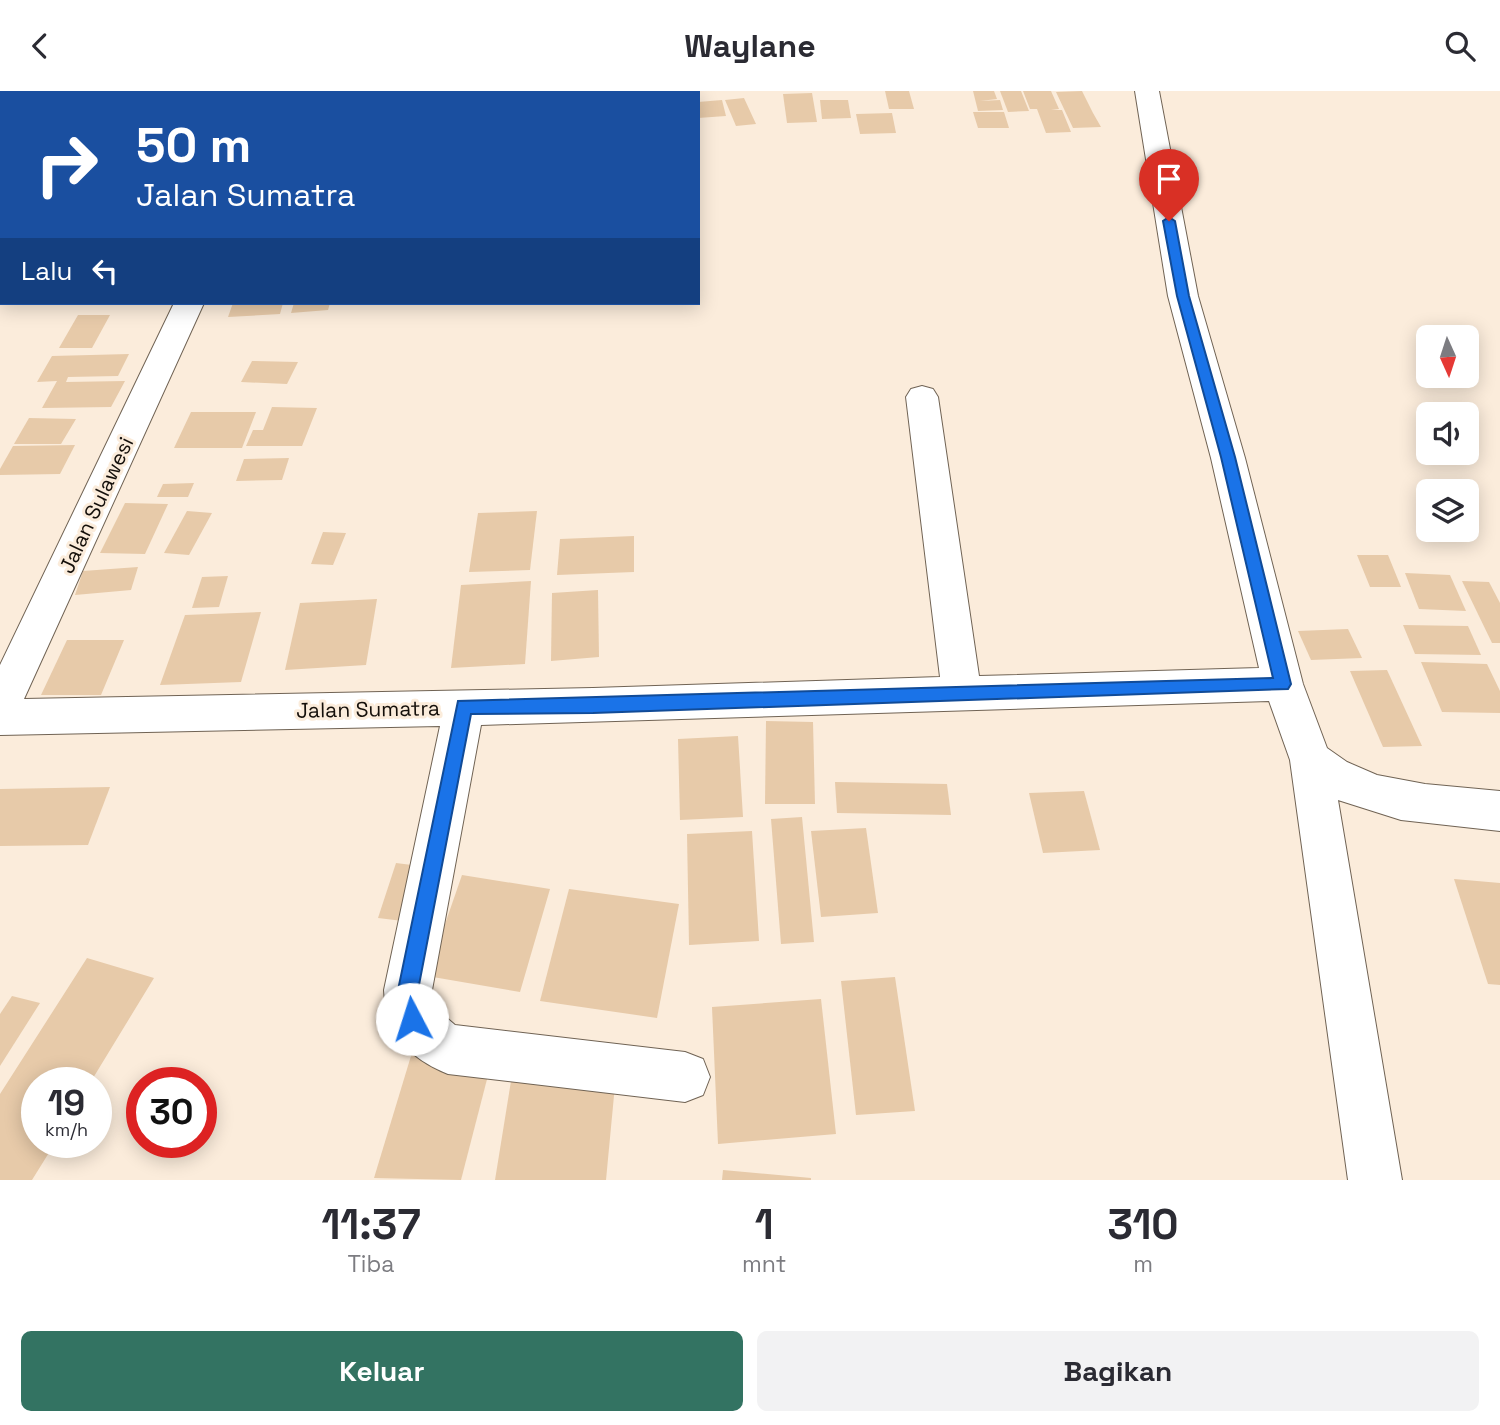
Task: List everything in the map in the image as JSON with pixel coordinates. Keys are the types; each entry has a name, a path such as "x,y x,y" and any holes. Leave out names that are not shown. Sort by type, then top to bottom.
{"street":[{"path":"1147,91 1183,296 1228,457 1283,684 1311,760 1375,1180"},
{"name":"Jalan Sulawesi","path":"0,707 188,305"},
{"path":"922,397 962,694"},
{"name":"Jalan Sumatra","path":"0,717 593,705 1283,684"},
{"path":"464,706 408,990 408,1006 412,1019 426,1037 448,1049 685,1077"},
{"path":"1311,760 1348,786 1381,797 1500,811"}],"building":[{"path":"885,91 909,91 914,109 889,109"},
{"path":"973,91 994,91 997,99 980,101 1000,100 1003,110 978,111"},
{"path":"1000,91 1021,91 1029,111 1008,112"},
{"path":"1023,91 1051,91 1059,109 1051,110 1062,110 1071,132 1046,133 1037,109 1030,109"},
{"path":"1082,91 1101,127 1073,128 1056,92"},
{"path":"812,93 817,122 787,123 783,94"},
{"path":"744,98 756,124 736,126 725,100"},
{"path":"722,100 726,116 700,118 700,102"},
{"path":"820,100 848,100 851,118 822,119"},
{"path":"973,112 1004,112 1009,128 978,128"},
{"path":"892,113 896,133 860,134 856,114"},
{"path":"232,305 282,305 280,314 228,317"},
{"path":"293,305 329,305 328,310 291,313"},
{"path":"78,315 110,315 92,348 59,348"},
{"path":"129,354 118,376 68,377 66,382 125,381 111,407 42,408 57,381 37,382 52,356"},
{"path":"252,361 298,362 287,384 241,382"},
{"path":"272,407 317,408 302,446 246,446 253,430 263,430"},
{"path":"191,412 256,412 242,448 174,448"},
{"path":"29,418 76,419 61,444 14,444"},
{"path":"75,445 60,474 0,475 0,469 13,446"},
{"path":"289,458 282,480 236,481 244,459"},
{"path":"194,483 188,497 157,497 163,484"},
{"path":"125,503 168,504 145,554 100,553"},
{"path":"187,511 212,513 189,555 164,553"},
{"path":"537,511 530,570 469,572 478,513"},
{"path":"323,532 346,533 333,565 311,564"},
{"path":"634,536 634,572 557,575 560,539"},
{"path":"1357,555 1388,555 1401,587 1370,587"},
{"path":"138,567 131,590 75,595 83,571"},
{"path":"1405,573 1450,575 1466,611 1419,609"},
{"path":"228,576 219,607 192,608 202,577"},
{"path":"531,581 525,664 451,668 461,585"},
{"path":"1462,581 1489,582 1500,603 1500,643 1492,643"},
{"path":"598,590 599,657 551,661 552,593"},
{"path":"377,599 366,665 285,670 300,603"},
{"path":"261,612 241,682 160,685 185,615"},
{"path":"1403,625 1468,626 1481,655 1415,654"},
{"path":"1348,629 1362,658 1311,660 1298,631"},
{"path":"67,640 124,640 101,695 41,695"},
{"path":"1421,662 1487,664 1500,691 1500,713 1442,712"},
{"path":"1387,670 1422,746 1383,747 1350,671"},
{"path":"766,721 813,722 815,804 765,804"},
{"path":"738,736 743,817 680,820 678,739"},
{"path":"835,782 947,784 951,815 837,813"},
{"path":"110,787 88,845 0,846 0,789"},
{"path":"1084,791 1100,850 1043,853 1029,793"},
{"path":"802,817 814,942 781,944 771,819"},
{"path":"866,828 878,913 821,917 811,831"},
{"path":"752,831 759,941 689,945 687,834"},
{"path":"396,863 428,867 411,922 378,918"},
{"path":"462,875 550,889 520,992 427,976"},
{"path":"1454,879 1500,883 1500,985 1488,984"},
{"path":"569,889 679,904 657,1018 540,1001"},
{"path":"87,958 154,978 100,1067 21,1067 21,1158 46,1158 32,1180 0,1180 0,1094"},
{"path":"895,977 915,1111 856,1115 841,981"},
{"path":"12,996 40,1003 0,1066 0,1014"},
{"path":"821,999 836,1134 718,1144 712,1007"},
{"path":"414,1046 493,1056 461,1180 374,1178"},
{"path":"511,1081 615,1085 606,1180 495,1180"},
{"path":"723,1170 811,1178 811,1180 722,1180"}],"route":[{"path":"412,1019 408,1006 408,990 464,706 593,705 1283,684 1228,457 1183,296 1169,221"}]}
